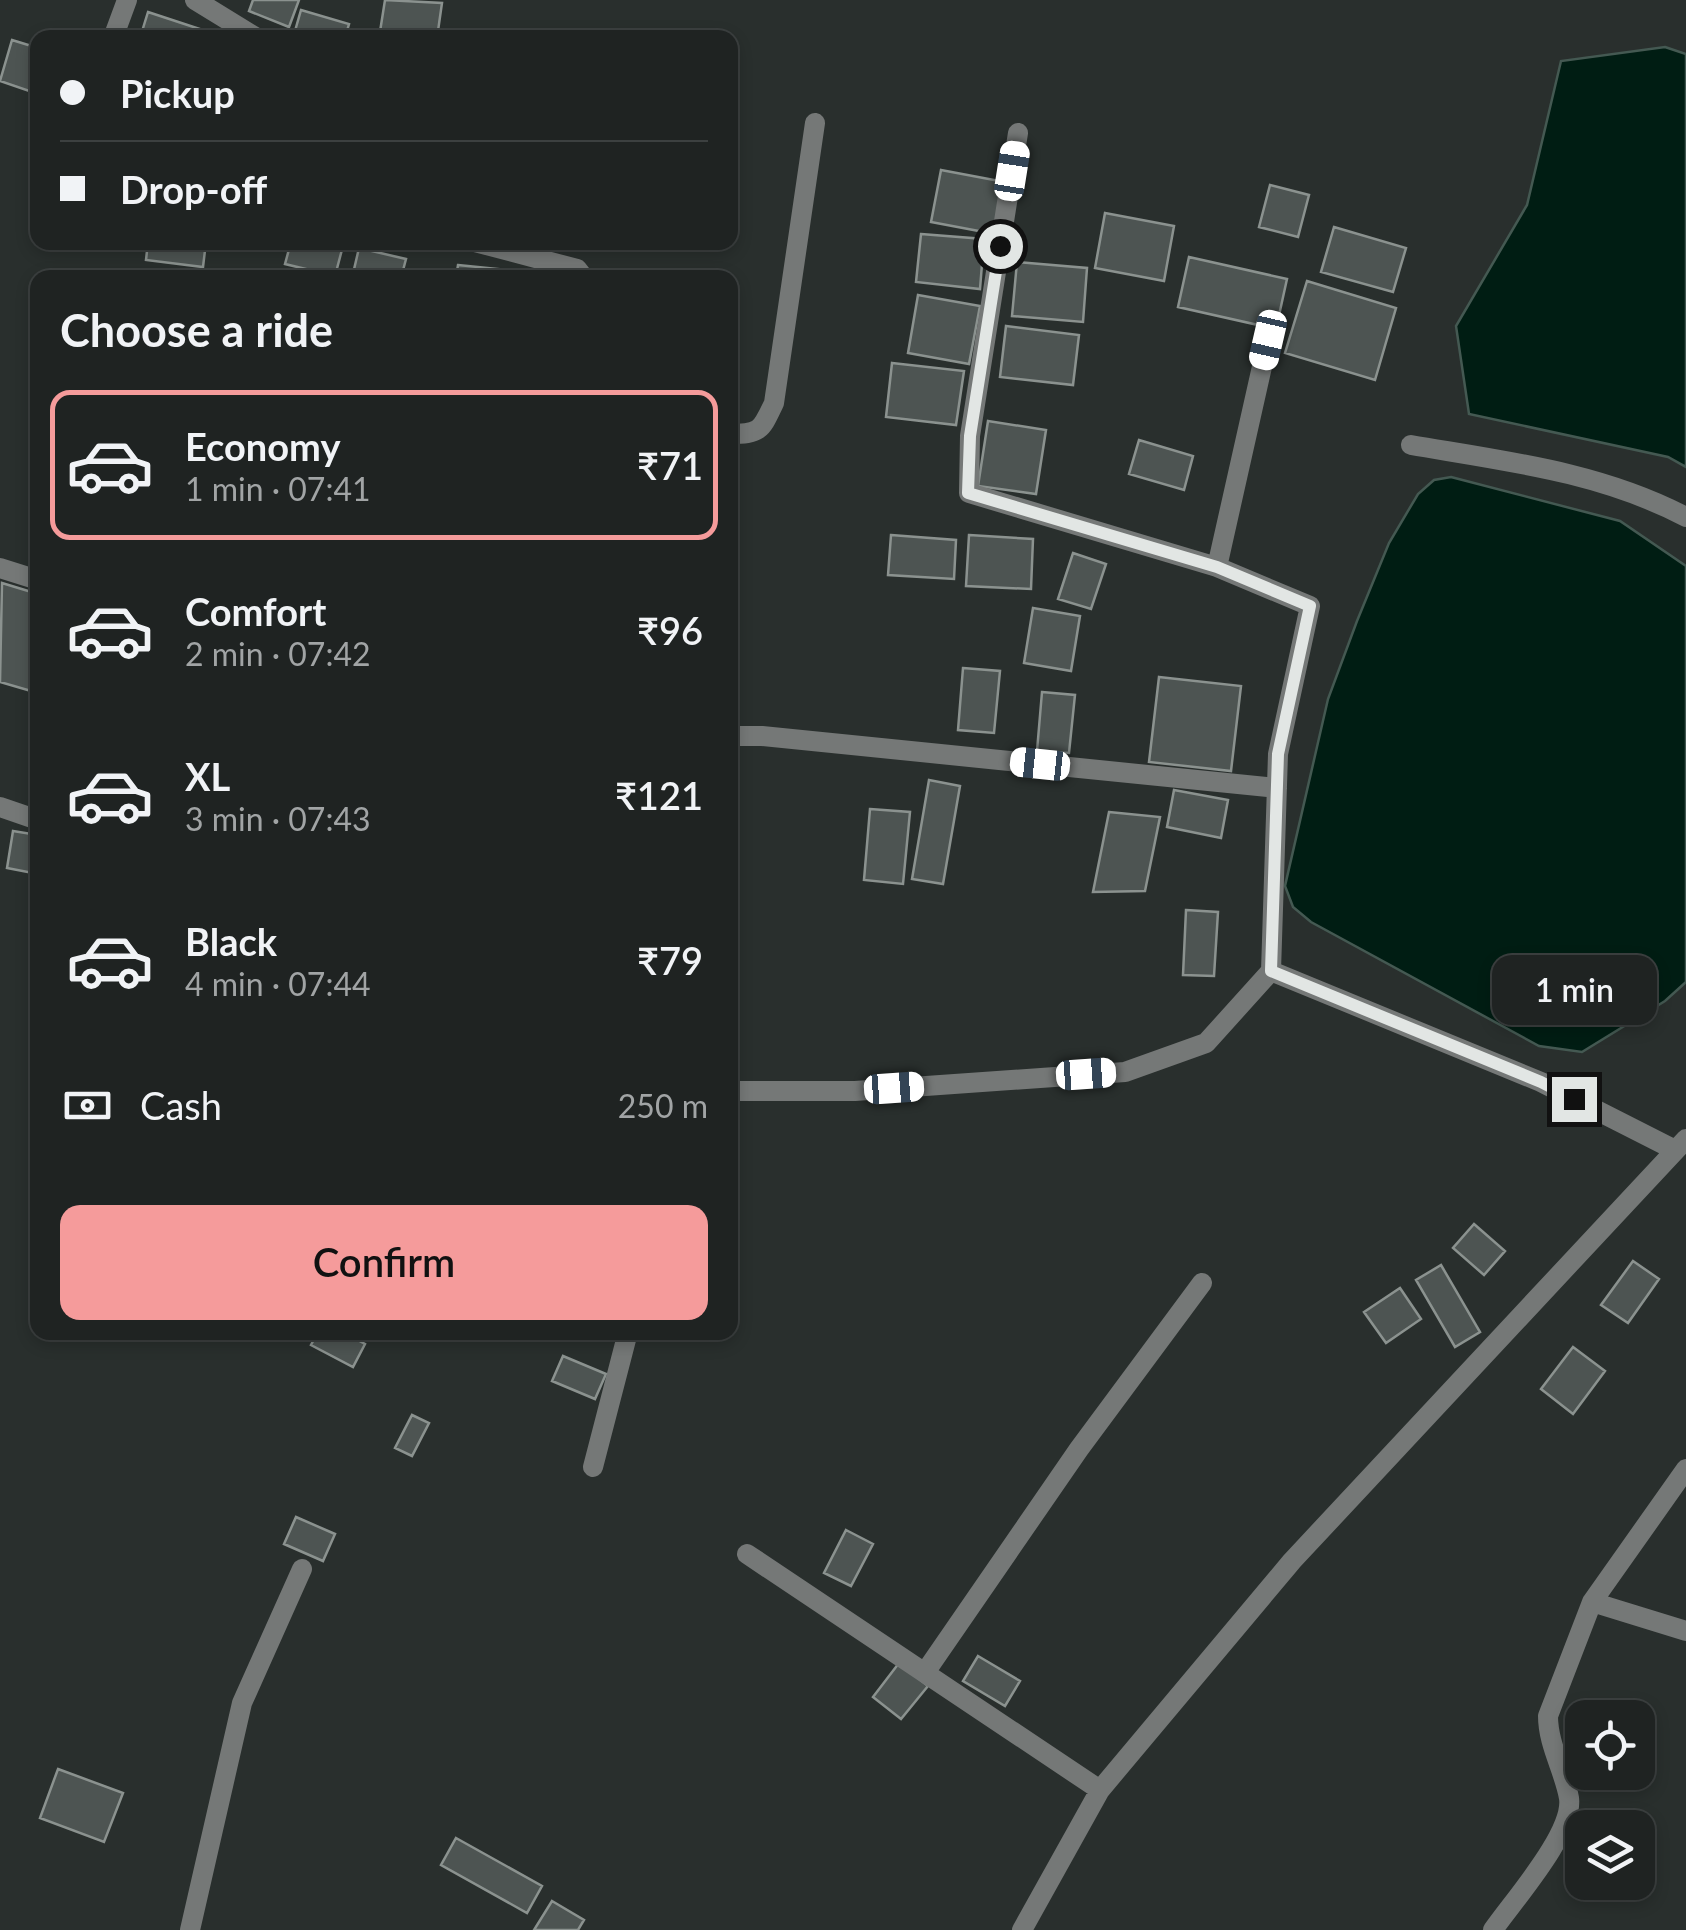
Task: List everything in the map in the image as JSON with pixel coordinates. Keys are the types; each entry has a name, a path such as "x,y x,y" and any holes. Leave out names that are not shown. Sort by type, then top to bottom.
{"street":[{"path":"115,30 127,0"},
{"path":"195,0 244,30"},
{"path":"738,434 751,434 762,428 774,403 816,123"},
{"path":"738,1091 855,1091 1125,1072 1206,1043 1271,971 1278,754 1310,606 1217,567 968,493 970,436 1018,133"},
{"path":"504,250 577,270"},
{"path":"1217,567 1268,340"},
{"path":"1411,445 1576,474 1628,490 1686,517"},
{"path":"0,568 30,577"},
{"path":"738,736 1278,788"},
{"path":"0,806 30,817"},
{"path":"1022,1930 1100,1790 1292,1561 1681,1144 1271,971"},
{"path":"926,1671 1079,1449 1202,1284"},
{"path":"593,1468 626,1340"},
{"path":"1493,1930 1566,1825 1569,1801 1548,1729 1548,1716 1592,1602 1686,1469"},
{"path":"748,1554 1100,1790"},
{"path":"190,1930 242,1703 302,1570"},
{"path":"1592,1602 1686,1631"}],"shaded area":[{"path":"1665,47 1686,54 1686,467 1668,457 1469,414 1456,326 1527,205 1561,61"},
{"path":"1451,477 1620,521 1686,566 1686,982 1665,1001 1582,1052 1539,1046 1311,922 1293,907 1285,886 1328,699 1357,621 1389,543 1418,494 1434,480"}],"building":[{"path":"253,0 299,0 289,27 249,11"},
{"path":"385,0 442,3 438,30 380,30"},
{"path":"301,10 349,24 347,30 295,30"},
{"path":"148,12 203,30 142,30"},
{"path":"12,40 30,46 30,91 0,81"},
{"path":"941,170 1010,183 1000,235 931,222"},
{"path":"1270,185 1309,195 1298,237 1259,227"},
{"path":"1105,213 1174,226 1164,281 1095,268"},
{"path":"1334,227 1406,248 1393,292 1321,272"},
{"path":"921,234 984,239 980,289 916,282"},
{"path":"147,250 205,250 203,267 146,260"},
{"path":"289,250 342,250 337,270 310,270 285,264"},
{"path":"359,250 406,259 403,270 354,270"},
{"path":"1189,257 1287,279 1276,329 1178,307"},
{"path":"1017,262 1087,268 1083,322 1012,316"},
{"path":"458,265 508,270 457,270"},
{"path":"1307,281 1396,308 1375,380 1285,353"},
{"path":"918,295 980,306 969,364 908,353"},
{"path":"1006,326 1079,335 1073,385 1000,377"},
{"path":"892,363 964,371 956,425 886,417"},
{"path":"988,421 1046,430 1036,494 978,486"},
{"path":"1139,440 1193,456 1184,490 1129,474"},
{"path":"891,535 956,540 954,579 888,575"},
{"path":"969,535 1033,539 1031,589 966,586"},
{"path":"1073,553 1106,564 1091,609 1058,599"},
{"path":"2,583 30,592 30,691 0,682"},
{"path":"1033,608 1080,616 1071,671 1024,663"},
{"path":"963,668 1000,671 994,733 958,730"},
{"path":"1159,677 1241,686 1231,771 1149,762"},
{"path":"1042,692 1075,695 1069,753 1037,751"},
{"path":"929,780 960,786 943,884 912,879"},
{"path":"1174,790 1228,800 1221,838 1167,827"},
{"path":"870,809 910,812 903,884 864,880"},
{"path":"1109,812 1160,817 1145,891 1093,892"},
{"path":"13,831 30,834 30,872 7,868"},
{"path":"1186,910 1218,912 1214,976 1183,975"},
{"path":"1474,1224 1505,1251 1484,1275 1453,1248"},
{"path":"1633,1261 1659,1279 1628,1323 1601,1305"},
{"path":"1441,1265 1480,1332 1455,1347 1416,1280"},
{"path":"1400,1288 1421,1319 1386,1343 1364,1312"},
{"path":"314,1340 358,1340 365,1344 353,1367 311,1345"},
{"path":"1573,1347 1605,1371 1573,1414 1541,1389"},
{"path":"563,1356 606,1374 595,1399 552,1381"},
{"path":"412,1415 429,1423 412,1456 395,1448"},
{"path":"296,1517 335,1534 323,1561 284,1544"},
{"path":"846,1530 873,1544 851,1586 824,1573"},
{"path":"978,1656 1020,1681 1005,1706 963,1681"},
{"path":"899,1663 928,1686 901,1719 873,1697"},
{"path":"58,1769 123,1793 104,1842 40,1818"},
{"path":"456,1838 542,1886 527,1913 441,1865"},
{"path":"552,1901 584,1920 578,1930 534,1930"}],"route":[{"path":"1000,246 970,436 968,493 1217,567 1310,606 1278,754 1271,971 1574,1099"}]}
